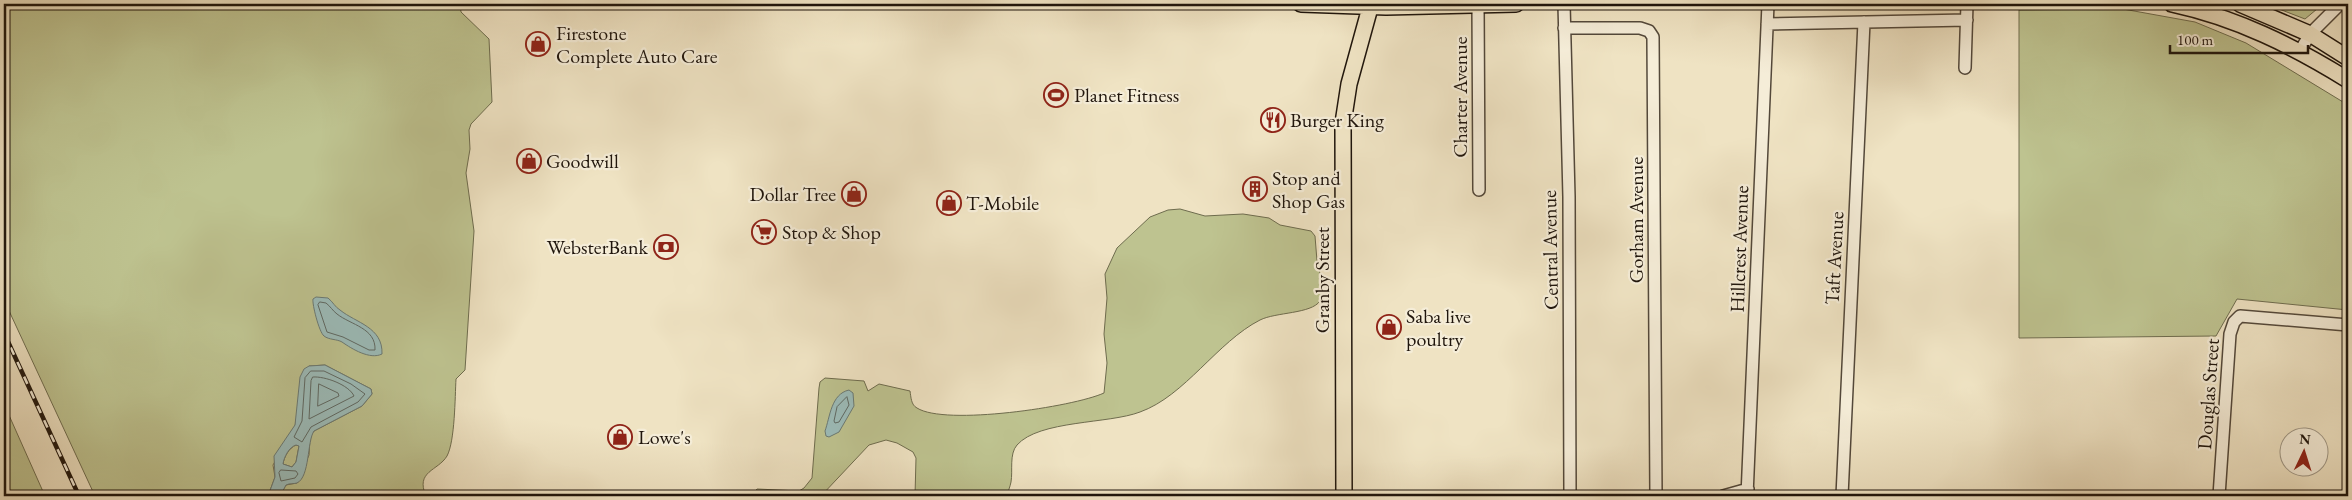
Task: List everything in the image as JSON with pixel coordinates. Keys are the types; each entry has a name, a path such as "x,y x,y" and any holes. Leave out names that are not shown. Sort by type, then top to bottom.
{"main road":[{"path":"1301,4 1516,4"},
{"path":"2172,4 2235,21 2300,51 2348,80"},
{"path":"2240,4 2310,34 2348,58"},
{"name":"Granby Street","path":"1344,496 1341,172 1343,123 1348,84 1371,5"}],"street":[{"name":"Central Avenue","path":"1564,4 1569,197 1570,496"},
{"name":"Hillcrest Avenue","path":"1747,493 1768,4"},
{"path":"1964,68 1967,4"},
{"path":"2300,51 2310,34 2340,4"},
{"name":"Charter Avenue","path":"1478,5 1479,190"},
{"path":"1767,24 1967,20"},
{"name":"Taft Avenue","path":"1842,496 1864,22"},
{"name":"Gorham Avenue","path":"1564,28 1638,28 1648,30 1653,37 1656,496"},
{"name":"Douglas Street","path":"2219,496 2230,334 2234,322 2240,316 2348,325"},
{"path":"1723,496 1747,493"}],"green space":[{"path":"4,4 460,4 461,12 489,39 492,102 471,124 469,130 470,149 466,173 474,231 465,370 456,379 450,449 443,461 425,476 423,488 426,496 280,496 286,485 297,483 309,455 310,436 314,431 362,406 372,394 371,389 325,365 309,366 295,426 273,465 275,477 268,496 95,496 4,300"},
{"path":"2266,4 2323,4 2305,19"},
{"path":"2346,4 2348,4 2348,46 2344,42"},
{"path":"2123,9 2195,22 2246,43 2348,105 2348,310 2237,299 2216,336 2019,338 2019,10"},
{"path":"1180,209 1205,216 1243,214 1269,218 1280,225 1311,231 1315,236 1317,261 1323,286 1320,301 1301,311 1260,320 1229,341 1172,394 1140,412 1111,419 1057,427 1027,437 1017,445 1013,453 1011,482 1006,496 915,496 916,458 913,452 897,443 886,440 869,445 821,496 751,496 757,489 799,491 812,478 819,388 820,382 825,378 864,381 868,391 879,384 910,391 912,403 915,407 932,413 954,415 1009,413 1039,409 1066,404 1104,393 1107,363 1104,334 1107,298 1105,274 1117,248 1150,217 1168,210"},
{"path":"4,404 45,496 4,496"},
{"path":"296,445 299,446 296,462 292,467 283,464 287,453"}],"water":[{"path":"316,297 328,298 338,309 373,332 381,345 382,354 367,355 340,341 324,336 315,312 313,299"},
{"path":"325,365 371,389 372,394 362,406 314,431 306,467 301,479 297,483 286,485 280,496 268,496 275,477 274,456 295,425 300,377 304,369 309,366","holes":["293,446 299,446 296,462 292,467 283,464 289,450"]},
{"path":"849,390 853,393 854,406 839,432 829,437 826,436 825,431 835,401 843,392"}],"railway":[{"path":"4,333 79,496"}],"place":[{"name":"Firestone Complete Auto Care","path":"538,44"},
{"name":"Planet Fitness","path":"1056,95"},
{"name":"Burger King","path":"1273,120"},
{"name":"Goodwill","path":"529,161"},
{"name":"Stop and Shop Gas","path":"1255,189"},
{"name":"Dollar Tree","path":"854,194"},
{"name":"T-Mobile","path":"949,203"},
{"name":"Stop & Shop","path":"764,232"},
{"name":"WebsterBank","path":"666,247"},
{"name":"Saba live poultry","path":"1389,327"},
{"name":"Lowe's","path":"620,437"}]}
